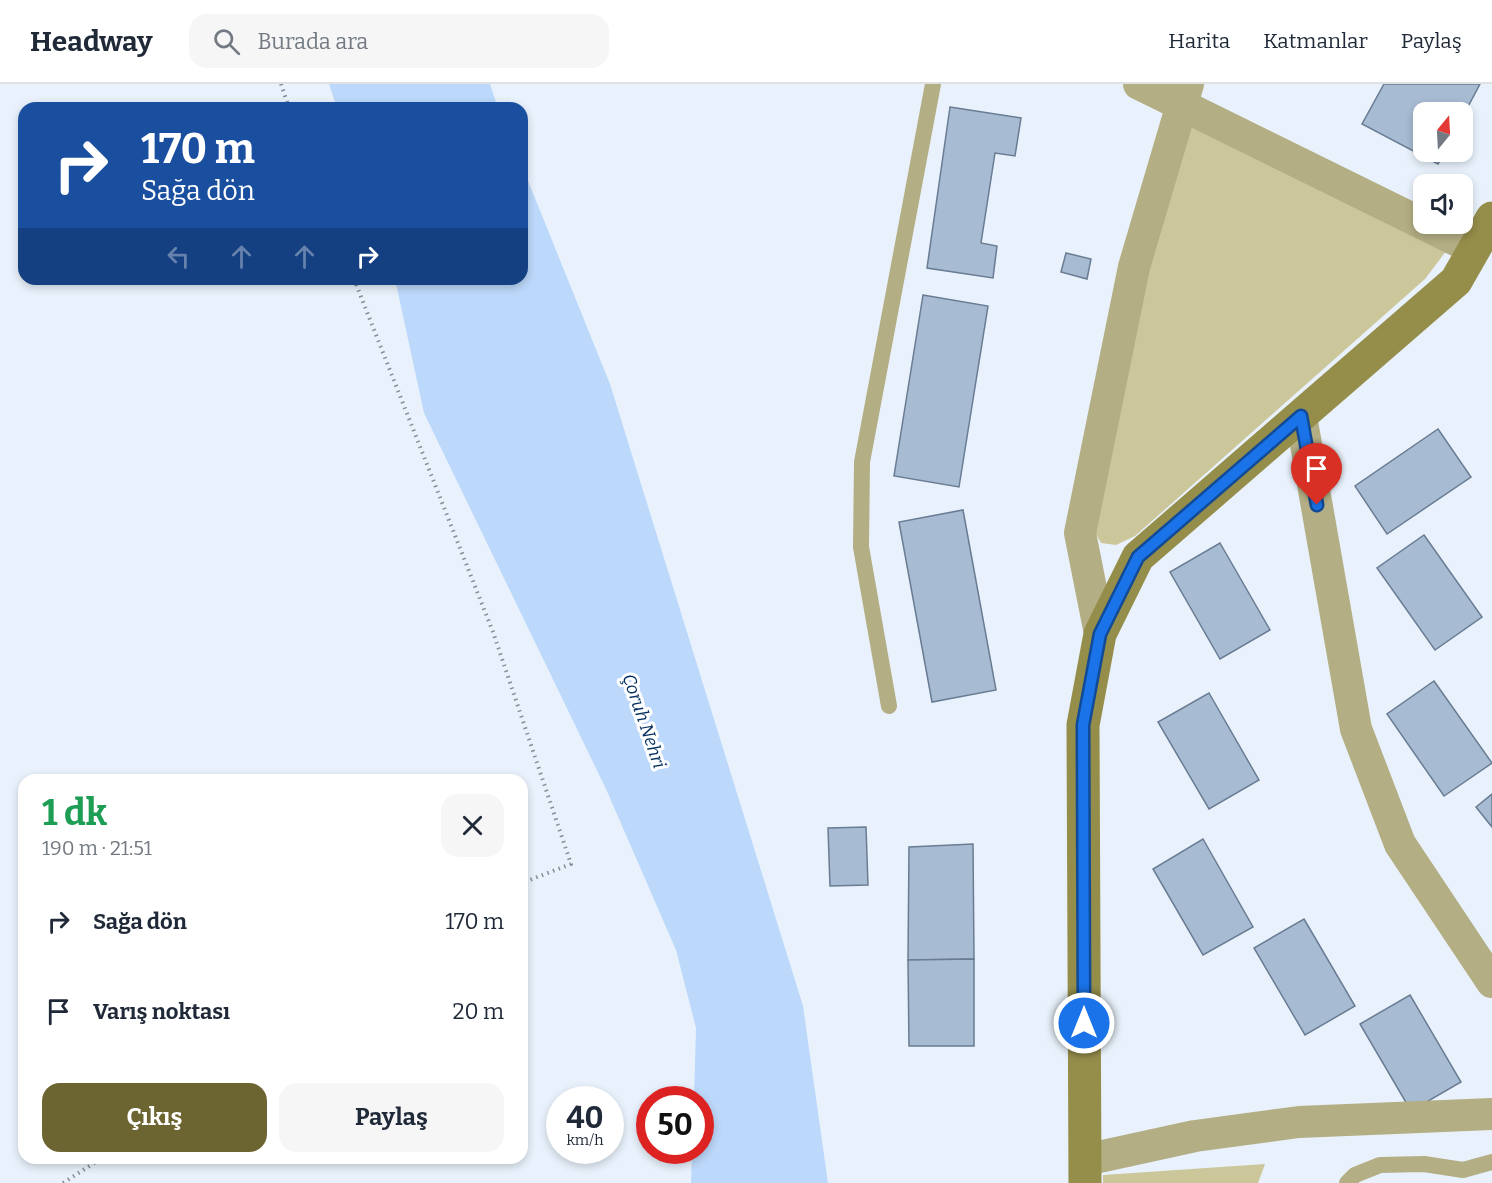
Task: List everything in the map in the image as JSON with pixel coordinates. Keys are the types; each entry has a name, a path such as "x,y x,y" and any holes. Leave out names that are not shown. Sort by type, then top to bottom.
{"main road":[{"path":"1085,1171 1083,725 1100,634 1138,557 1456,281 1492,218"}],"street":[{"path":"1139,84 1184,94 1474,249"},
{"path":"1100,634 1080,533 1134,267 1184,94"},
{"path":"1301,416 1356,729 1400,843 1492,982"},
{"path":"1085,1171 1195,1136 1299,1122 1492,1114"}],"lane":[{"path":"889,706 861,547 862,462 933,84"},
{"path":"1347,1183 1355,1175 1380,1165 1424,1164 1463,1170 1492,1162"}],"path":[{"path":"280,84 287,102"},
{"path":"356,285 493,632 572,864 528,881"},
{"path":"63,1183 93,1164"}],"shaded area":[{"path":"1190,122 1447,250 1425,279 1135,536 1116,545 1101,543 1093,529 1141,275"},
{"path":"1265,1164 1258,1183 1103,1183 1103,1175"}],"water":[{"path":"329,84 490,84 496,102 335,102"},
{"name":"Çoruh Nehri","path":"528,181 610,384 803,1006 828,1183 691,1183 692,1164 714,1164 714,1086 694,1086 696,1028 676,950 606,789 424,413 396,285 528,285"}],"building":[{"path":"1384,84 1480,84 1470,102 1413,102 1413,151 1362,124"},
{"path":"950,107 1021,118 1015,156 995,153 981,243 997,246 993,278 927,268"},
{"path":"1066,253 1091,259 1087,279 1061,272"},
{"path":"923,295 988,306 959,487 894,476"},
{"path":"1438,429 1471,477 1387,534 1355,486"},
{"path":"963,510 996,690 932,702 899,522"},
{"path":"1424,535 1482,617 1435,650 1377,568"},
{"path":"1220,543 1270,630 1220,659 1170,572"},
{"path":"1434,681 1492,763 1444,796 1387,714"},
{"path":"1209,693 1259,780 1209,809 1158,722"},
{"path":"1492,794 1492,827 1476,807"},
{"path":"866,827 868,885 830,886 828,828"},
{"path":"1203,839 1253,927 1203,955 1153,869"},
{"path":"973,844 974,959 908,960 909,847"},
{"path":"1304,919 1355,1006 1305,1035 1254,948"},
{"path":"974,959 974,1046 909,1046 908,960"},
{"path":"1410,995 1461,1082 1411,1111 1360,1024"}],"route":[{"path":"1084,1023 1083,725 1100,634 1138,557 1301,416 1317,505"}]}
